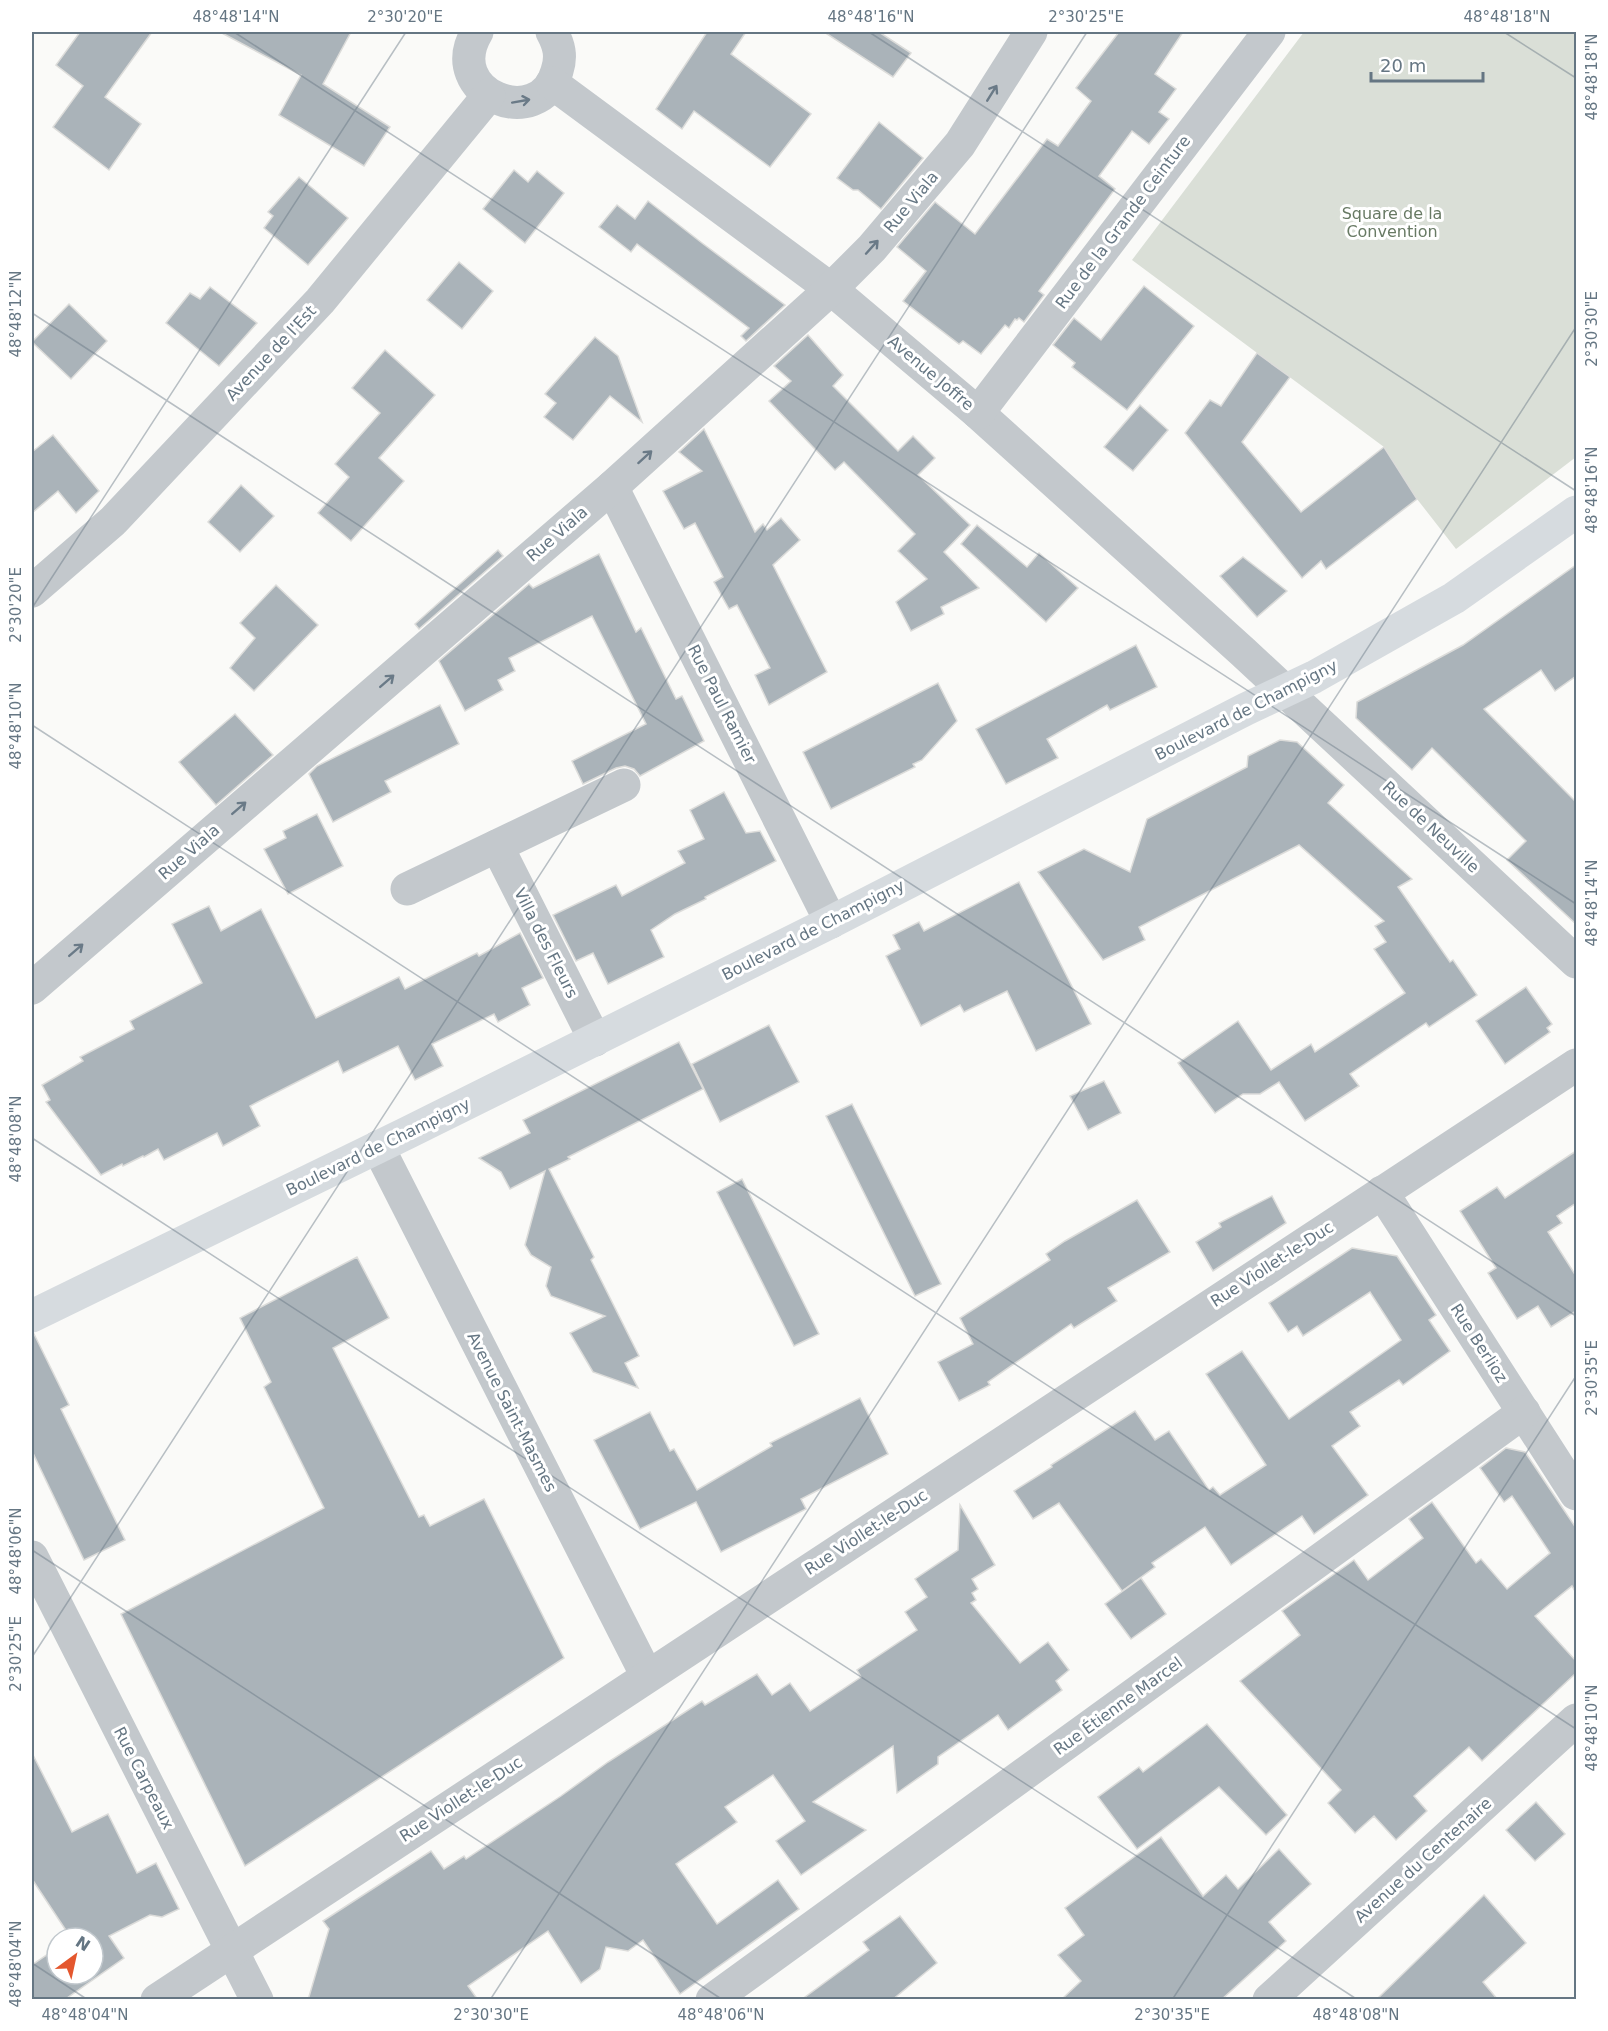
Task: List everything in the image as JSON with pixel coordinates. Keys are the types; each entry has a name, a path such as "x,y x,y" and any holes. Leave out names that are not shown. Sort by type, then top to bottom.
{"main road":[{"name":"Boulevard de Champigny","path":"32,1316 378,1148 831,922 1245,709 1286,692 1454,598 1576,512"}],"street":[{"path":"476,32 468,57 471,73 479,87 489,95 509,103 527,101 543,93 552,83 560,61 558,43 552,32"},
{"name":"Rue Viala","path":"32,988 612,487 831,289 872,248 960,144 1031,32"},
{"name":"Rue de la Grande Ceinture","path":"978,413 1269,32"},
{"name":"Avenue Joffre","path":"552,83 831,289 978,413 1286,692"},
{"name":"Avenue de l'Est","path":"32,591 113,521 320,301 489,95"},
{"name":"Rue Paul Ramier","path":"612,487 831,922"},
{"name":"Rue de Neuville","path":"1286,692 1576,963"},
{"path":"407,889 624,785"},
{"name":"Villa des Fleurs","path":"497,846 595,1040"},
{"name":"Rue Viollet-le-Duc","path":"156,2000 1576,1065"},
{"name":"Avenue Saint-Masmes","path":"378,1148 647,1677"},
{"name":"Rue Berlioz","path":"1382,1192 1576,1494"},
{"name":"Rue Étienne Marcel","path":"712,2000 1524,1412"},
{"name":"Rue Carpeaux","path":"32,1557 256,2000"},
{"name":"Avenue du Centenaire","path":"1269,2000 1576,1719"}],"green space":[{"name":"Square de la Convention","path":"1304,32 1576,32 1576,457 1456,549 1417,499 1384,447 1132,260"}],"building":[{"path":"80,32 152,32 105,97 141,124 109,170 53,127 83,86 56,65"},
{"path":"220,32 351,32 323,84 390,127 364,166 279,115 301,75"},
{"path":"707,32 746,32 731,54 811,114 770,167 694,111 682,129 656,109"},
{"path":"824,32 879,32 911,53 893,77"},
{"path":"1119,32 1183,32 1155,74 1176,89 1159,112 1169,119 1149,144 1132,131 1099,176 1115,189 1039,291 1044,295 1024,322 1019,318 1015,319 1009,328 1005,325 981,354 963,341 959,344 903,301 926,271 897,247 935,202 975,234 1047,139 1058,146 1091,101 1076,88"},
{"path":"879,122 923,158 881,209 858,190 853,190 837,178"},
{"path":"514,170 528,182 537,171 564,193 525,243 483,209"},
{"path":"299,177 348,218 308,265 264,228 273,216 268,212"},
{"path":"648,201 785,305 746,341 741,336 749,328 637,244 631,252 599,227 617,205 635,219"},
{"path":"459,262 493,291 462,329 427,300"},
{"path":"1144,286 1194,326 1127,410 1072,367 1075,363 1053,345 1074,318 1101,340"},
{"path":"210,287 257,323 219,366 166,323 190,293 200,299"},
{"path":"69,304 107,341 71,379 32,342"},
{"path":"808,335 843,375 833,386 898,451 913,436 935,458 918,475 970,525 944,552 979,588 941,607 944,614 911,631 896,602 927,579 898,551 915,534 844,462 835,470 769,401 791,381 774,366"},
{"path":"595,337 618,356 642,422 610,396 573,440 544,417 556,403 545,394"},
{"path":"385,350 435,395 379,458 404,481 351,541 318,513 349,477 335,464 380,413 352,388"},
{"path":"1257,353 1290,377 1242,442 1301,512 1384,447 1417,499 1326,569 1321,561 1302,578 1185,433 1210,400 1221,406"},
{"path":"1140,405 1168,430 1133,471 1104,447"},
{"path":"704,429 755,532 763,524 767,530 781,518 800,540 773,565 827,672 769,705 755,675 770,668 737,605 729,609 714,582 723,577 695,523 684,529 663,491 702,471 679,452"},
{"path":"53,435 99,491 76,513 58,491 32,513 32,452"},
{"path":"241,485 274,516 240,552 208,522"},
{"path":"977,525 1027,567 1039,553 1078,588 1046,622 961,544"},
{"path":"498,550 503,556 419,629 415,624"},
{"path":"599,554 636,632 641,628 676,699 682,696 704,741 640,776 634,769 625,766 583,784 572,761 646,724 592,616 509,658 515,671 498,680 503,690 465,711 439,661 529,584 533,588"},
{"path":"1243,557 1287,591 1257,617 1220,576"},
{"path":"1576,565 1576,676 1555,691 1541,670 1484,709 1576,802 1576,924 1507,860 1526,841 1432,748 1412,770 1356,718 1357,702 1463,645"},
{"path":"276,585 318,625 254,691 230,668 255,638 240,623"},
{"path":"1136,645 1157,687 1110,710 1107,705 1047,739 1058,758 1006,784 976,729"},
{"path":"938,683 957,721 922,760 913,764 915,767 831,809 803,752"},
{"path":"440,705 459,744 385,781 391,792 333,822 309,774 317,766"},
{"path":"235,714 273,755 216,805 179,762"},
{"path":"1280,740 1297,742 1344,785 1328,803 1412,879 1398,887 1450,962 1453,960 1477,995 1429,1027 1426,1023 1350,1074 1359,1086 1305,1121 1279,1082 1260,1094 1243,1094 1215,1113 1178,1063 1238,1021 1271,1070 1311,1044 1315,1052 1405,993 1374,949 1386,942 1375,926 1384,921 1299,845 1139,927 1145,940 1103,960 1038,872 1084,849 1130,872 1147,819 1247,767 1248,756"},
{"path":"724,792 746,833 760,831 776,861 705,897 706,899 675,914 651,930 664,957 608,984 593,953 576,961 553,915 616,885 622,896 685,863 678,851 704,839 690,810"},
{"path":"317,814 343,866 288,894 264,849 286,838 283,831"},
{"path":"1019,882 1091,1024 1036,1051 1007,991 964,1012 960,1005 921,1026 886,956 900,949 893,935 919,922 924,931"},
{"path":"209,906 221,931 261,909 316,1018 399,977 405,989 477,953 479,956 520,933 543,978 522,988 530,1005 498,1022 494,1014 432,1044 443,1066 415,1080 398,1046 343,1073 338,1061 250,1106 260,1126 223,1146 217,1133 164,1160 158,1149 101,1175 46,1102 50,1100 42,1085 83,1061 80,1057 134,1029 130,1021 202,983 172,924"},
{"path":"1526,987 1552,1024 1547,1028 1550,1032 1505,1064 1476,1021"},
{"path":"769,1025 799,1082 720,1122 692,1064"},
{"path":"679,1042 703,1089 568,1157 570,1159 549,1169 594,1257 591,1260 639,1356 625,1363 638,1388 593,1372 570,1333 605,1316 551,1296 546,1286 551,1267 531,1255 525,1245 545,1171 510,1189 501,1172 479,1158 530,1133 523,1120"},
{"path":"1104,1081 1121,1113 1088,1130 1070,1096"},
{"path":"852,1104 941,1284 915,1296 826,1116"},
{"path":"1576,1151 1576,1203 1557,1216 1562,1223 1548,1232 1576,1276 1576,1311 1551,1327 1538,1306 1517,1319 1488,1273 1496,1268 1460,1211 1497,1187 1505,1198"},
{"path":"742,1179 819,1334 794,1346 717,1192"},
{"path":"1272,1196 1286,1223 1213,1271 1196,1242 1221,1227 1219,1223"},
{"path":"1137,1200 1170,1252 1108,1288 1117,1301 1074,1328 1071,1324 988,1382 990,1385 959,1401 938,1362 973,1344 960,1318 1050,1260 1046,1254 1065,1241"},
{"path":"1352,1248 1397,1256 1436,1315 1429,1320 1450,1351 1403,1385 1399,1380 1350,1412 1360,1426 1332,1446 1368,1495 1314,1534 1302,1516 1231,1565 1205,1527 1152,1563 1155,1567 1122,1591 1059,1503 1033,1519 1014,1491 1135,1411 1155,1440 1169,1431 1209,1490 1213,1487 1220,1495 1266,1465 1206,1374 1242,1351 1289,1419 1401,1340 1370,1292 1303,1336 1297,1326 1288,1332 1269,1303"},
{"path":"357,1257 389,1318 333,1348 419,1517 424,1515 430,1526 484,1499 564,1658 245,1866 121,1614 324,1508 264,1387 271,1382 240,1318"},
{"path":"34,1334 69,1405 61,1409 125,1540 84,1560 32,1451 32,1335"},
{"path":"860,1398 888,1454 801,1499 806,1509 721,1552 696,1502 640,1529 594,1440 650,1412 670,1451 674,1449 697,1490 772,1446 770,1443"},
{"path":"1506,1448 1525,1452 1576,1528 1576,1593 1572,1586 1535,1616 1576,1661 1576,1673 1482,1761 1469,1747 1414,1796 1427,1811 1396,1840 1374,1816 1355,1833 1328,1803 1341,1790 1240,1681 1300,1635 1282,1611 1354,1560 1368,1580 1423,1538 1409,1519 1432,1502 1476,1563 1481,1559 1507,1589 1550,1553 1512,1496 1504,1502 1480,1468"},
{"path":"960,1505 995,1565 972,1579 978,1589 972,1593 976,1600 971,1603 1020,1663 1048,1642 1069,1670 1056,1681 1062,1690 1008,1730 998,1715 938,1757 938,1764 897,1793 893,1746 813,1802 866,1830 801,1875 776,1841 805,1821 773,1775 725,1807 737,1822 676,1864 717,1924 778,1880 799,1909 680,1994 643,1940 628,1951 606,1947 600,1969 581,1983 548,1931 468,1986 478,2000 308,2000 329,1929 323,1921 431,1851 444,1869 464,1856 466,1859 702,1701 705,1705 757,1674 772,1695 790,1683 810,1711 861,1677 857,1670 917,1630 905,1612 927,1597 915,1579 958,1550"},
{"path":"1141,1578 1166,1614 1131,1639 1105,1604"},
{"path":"1207,1724 1287,1815 1266,1835 1219,1787 1137,1849 1098,1797 1139,1767 1143,1772"},
{"path":"32,1753 72,1832 108,1814 137,1873 156,1863 179,1909 162,1917 150,1915 109,1936 124,1958 105,1971 105,1926 63,1926 32,1879"},
{"path":"1536,1802 1565,1834 1535,1861 1506,1830"},
{"path":"1161,1837 1203,1896 1226,1875 1238,1889 1279,1849 1311,1884 1269,1922 1286,1941 1221,2000 1061,2000 1081,1981 1058,1955 1084,1935 1065,1908"},
{"path":"1484,1895 1526,1943 1483,1982 1498,2000 1376,2000"},
{"path":"900,1916 937,1963 892,2000 801,2000 869,1950 863,1942"},
{"path":"45,1956 45,1986 84,1986 64,2000 32,2000 32,1965"}]}
